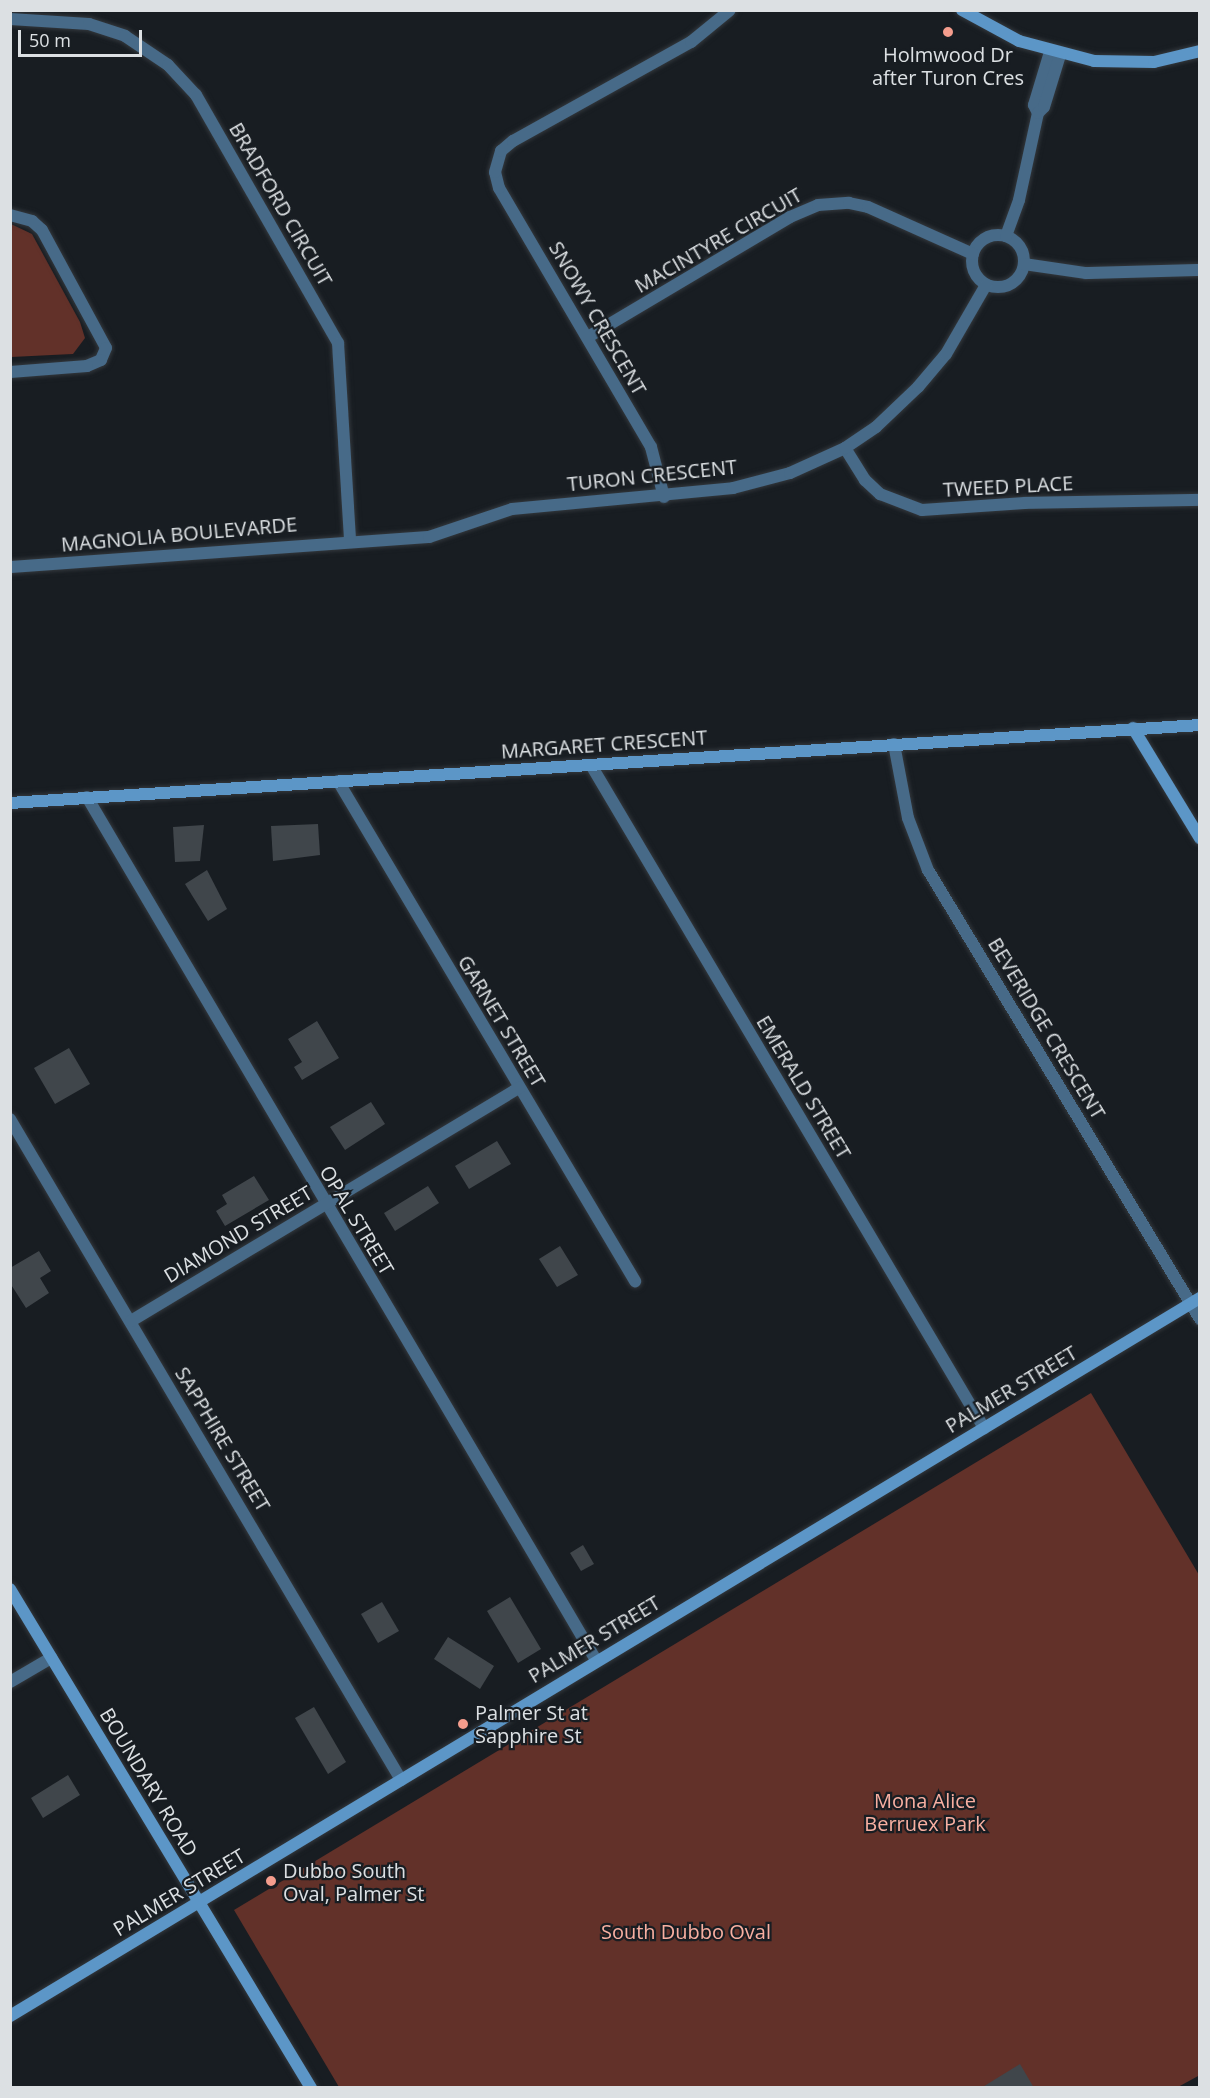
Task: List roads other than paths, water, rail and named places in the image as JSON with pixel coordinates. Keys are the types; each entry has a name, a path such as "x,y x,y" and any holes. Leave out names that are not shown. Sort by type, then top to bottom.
{"street":[{"name":"SNOWY CRESCENT","path":"664,497 651,447 499,188 492,158 513,141 691,42 730,10"},
{"path":"962,10 1019,41 1055,53 1124,63 1154,62 1200,51"},
{"name":"BRADFORD CIRCUIT","path":"10,19 89,24 125,36 168,65 196,95 338,343 350,540"},
{"path":"1006,236 1019,200 1038,113 1035,105 1055,53"},
{"name":"MACINTYRE CIRCUIT","path":"588,337 782,222 818,205 849,203 868,207 973,254"},
{"path":"10,215 32,221 42,230 106,348 100,360 87,366 10,372"},
{"path":"1006,236 1020,247 1024,264 1011,284 986,285 974,272 973,254 985,238 1006,236"},
{"path":"1024,264 1086,273 1200,270"},
{"name":"TURON CRESCENT","path":"350,540 429,537 512,509 664,497 744,485 790,473 845,448 876,427 918,387 946,354 986,285"},
{"name":"TWEED PLACE","path":"845,448 865,480 880,494 922,510 1025,503 1200,500"},
{"name":"MAGNOLIA BOULEVARDE","path":"10,567 350,540"},
{"name":"MARGARET CRESCENT","path":"10,803 1200,725"},
{"path":"1133,728 1200,838"},
{"name":"BEVERIDGE CRESCENT","path":"894,744 908,818 928,870 1195,1301 1200,1319"},
{"name":"EMERALD STREET","path":"591,765 984,1428"},
{"name":"GARNET STREET","path":"338,781 634,1281"},
{"name":"OPAL STREET","path":"87,798 596,1660"},
{"name":"DIAMOND STREET","path":"130,1321 519,1088"},
{"name":"SAPPHIRE STREET","path":"10,1119 401,1780"},
{"name":"PALMER STREET","path":"10,2016 596,1660 1195,1301"},
{"name":"BOUNDARY ROAD","path":"10,1589 311,2088"},
{"path":"10,1682 51,1658"}],"place":[{"name":"Holmwood Dr after Turon Cres","path":"948,32"},
{"name":"Palmer St at Sapphire St","path":"463,1724"},
{"name":"Dubbo South Oval, Palmer St","path":"271,1881"}],"park label":[{"name":"Mona Alice Berruex Park","path":"925,1812"},
{"name":"South Dubbo Oval","path":"686,1931"}]}
